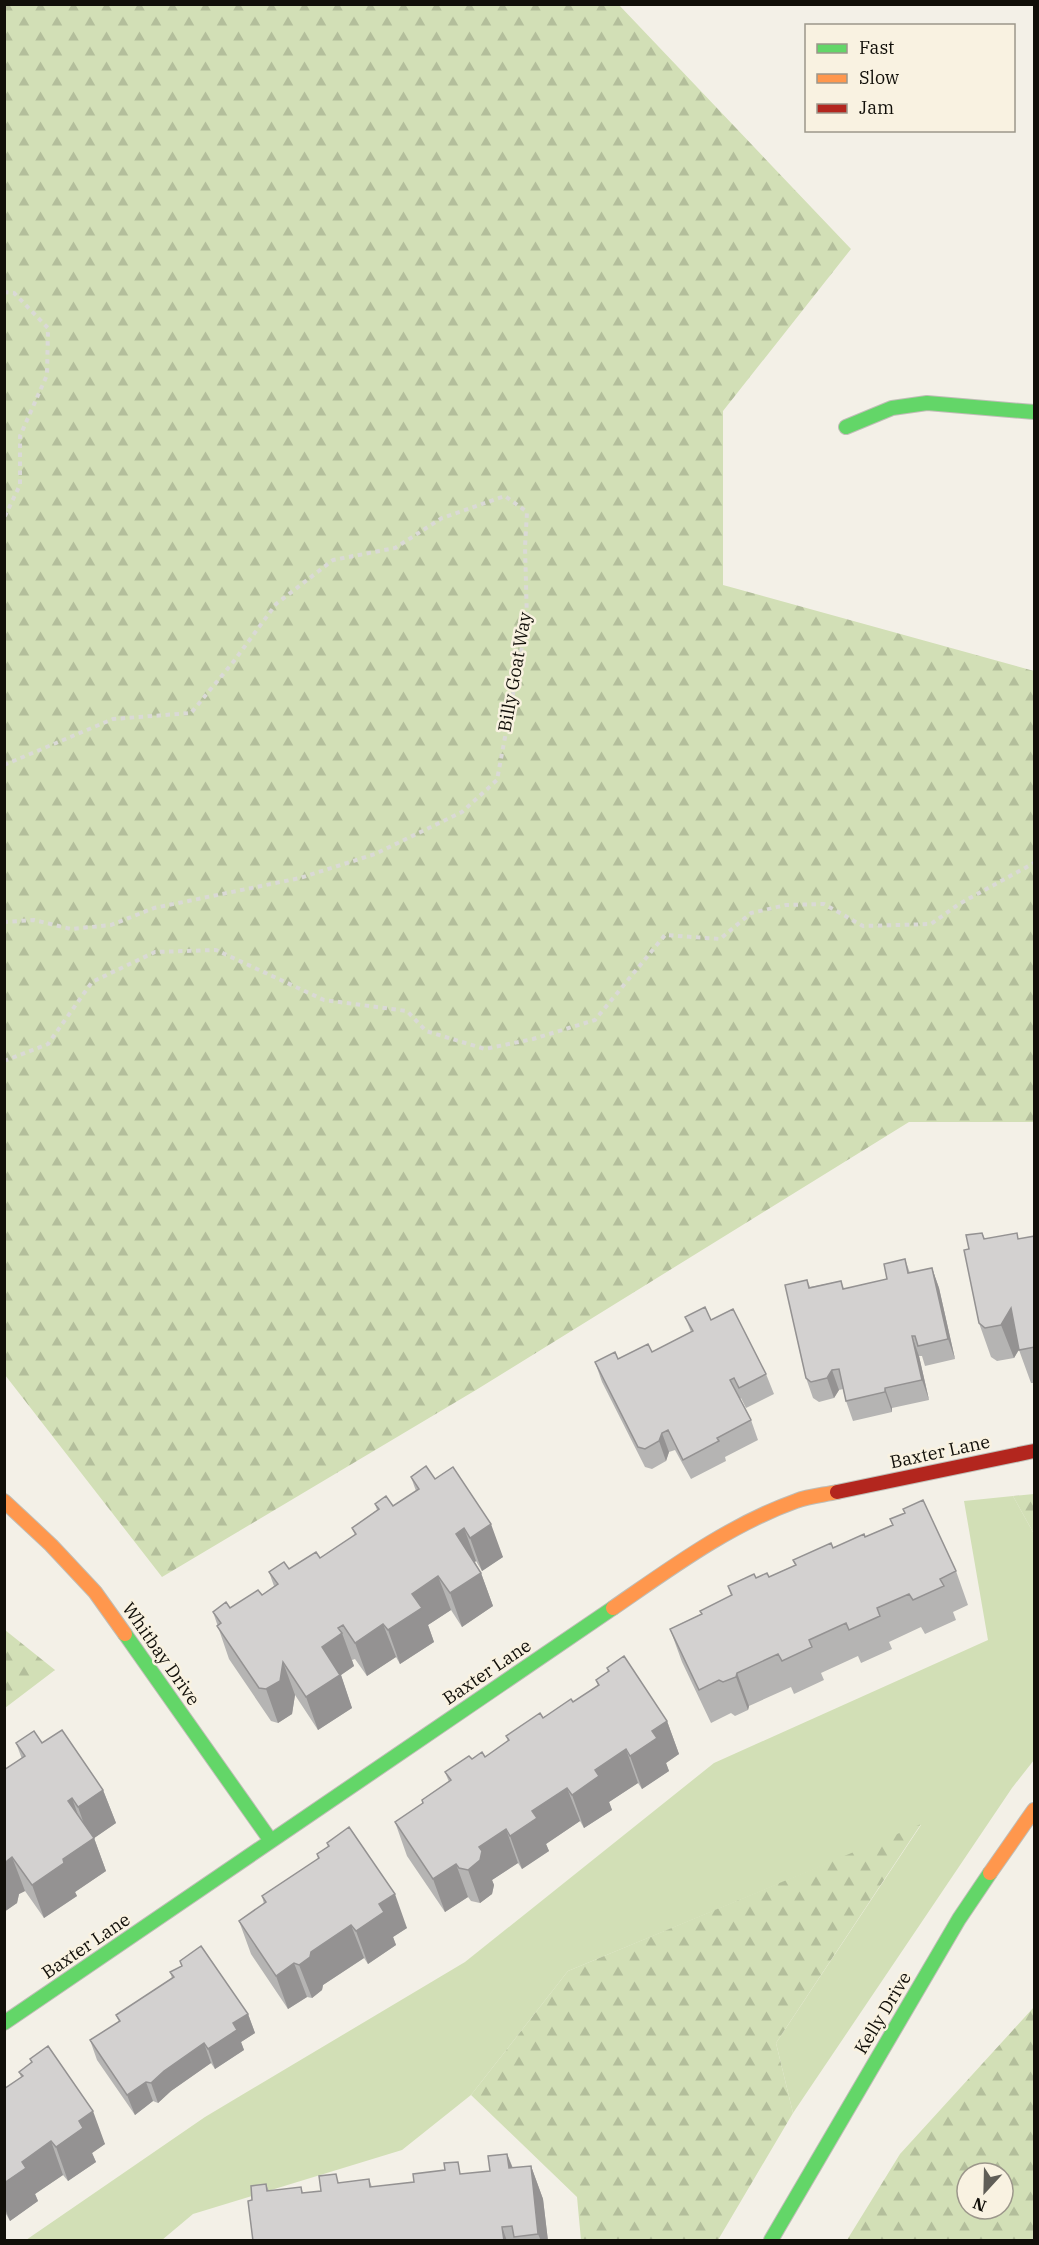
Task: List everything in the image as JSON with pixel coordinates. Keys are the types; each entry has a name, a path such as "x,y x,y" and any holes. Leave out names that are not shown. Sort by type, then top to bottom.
{"street":[{"path":"846,427 892,408 927,403 1035,412"},
{"name":"Baxter Lane","path":"4,2023 703,1546 751,1520 798,1500 1035,1451"},
{"name":"Whitbay Drive","path":"4,1501 51,1545 95,1592 271,1841"},
{"name":"Kelly Drive","path":"771,2241 959,1919 1035,1810"}],"path":[{"path":"4,292 14,293 48,328 47,375 20,436 20,485 4,518"},
{"name":"Billy Goat Way","path":"4,765 113,719 191,713 234,661 276,604 333,560 395,548 442,518 505,496 527,512 525,547 527,620 497,780 462,812 375,854 300,878 154,908 111,925 71,929 34,920 4,922"},
{"path":"4,1061 48,1044 92,982 155,952 216,950 324,1000 407,1011 426,1031 486,1049 533,1039 595,1020 665,935 720,939 751,914 786,905 824,904 863,926 930,924 959,904 1035,863"}],"green space":[{"path":"5,4 619,5 851,249 723,411 723,585 1034,671 1034,1122 909,1122 476,1390 162,1577 5,1375"},
{"path":"1034,1494 1034,1534 1013,1496"},
{"path":"1013,1496 1034,1534 1034,1760 1012,1788 793,2113 776,2043 921,1825 568,1971 471,2095 402,2150 193,2214 162,2240 26,2240 205,2117 465,1962 714,1763 988,1640 964,1501"},
{"path":"5,1630 55,1670 5,1708"},
{"path":"921,1824 776,2043 793,2113 718,2240 581,2240 577,2197 471,2095 568,1971"},
{"path":"1034,2007 1034,2240 847,2240 900,2154"}],"building":[{"path":"982,1233 984,1239 1017,1233 1018,1239 1035,1236 1035,1347 1019,1350 1011,1308 1001,1325 985,1328 979,1323 964,1250 969,1249 966,1235"},
{"path":"905,1259 908,1273 932,1268 948,1339 918,1346 915,1336 912,1336 922,1380 885,1388 885,1392 846,1401 839,1369 832,1370 827,1378 811,1382 806,1378 785,1285 807,1280 809,1288 841,1281 843,1289 887,1279 884,1264"},
{"path":"705,1307 711,1320 733,1309 766,1374 739,1388 734,1378 730,1380 751,1420 717,1438 719,1441 683,1460 668,1430 662,1433 659,1441 645,1449 638,1447 595,1362 615,1352 618,1359 648,1344 652,1352 693,1331 685,1317"},
{"path":"426,1466 435,1479 453,1467 491,1524 470,1538 464,1528 456,1534 481,1573 450,1593 438,1576 412,1594 422,1608 388,1630 383,1624 355,1643 343,1625 338,1628 342,1633 322,1647 340,1675 306,1697 283,1662 280,1681 266,1689 259,1688 217,1626 221,1623 213,1612 226,1602 230,1608 258,1590 262,1595 278,1584 269,1572 284,1562 289,1569 316,1552 320,1558 356,1534 352,1528 379,1509 375,1504 386,1496 393,1506 419,1489 411,1477"},
{"path":"923,1500 956,1571 940,1579 944,1586 913,1600 909,1594 877,1608 880,1616 849,1630 846,1623 809,1640 812,1647 782,1661 778,1654 737,1673 736,1677 723,1682 719,1680 699,1690 670,1629 702,1614 700,1611 732,1595 728,1586 754,1574 756,1578 767,1573 769,1577 796,1565 793,1560 831,1543 833,1548 864,1534 865,1537 893,1525 890,1519 905,1513 903,1509"},
{"path":"624,1656 667,1721 652,1731 657,1738 630,1756 626,1749 595,1770 599,1776 572,1795 567,1788 532,1811 537,1818 510,1836 506,1829 479,1847 482,1851 480,1860 468,1870 459,1868 456,1864 433,1879 395,1822 451,1780 445,1772 469,1756 472,1759 482,1752 485,1757 509,1740 506,1736 540,1713 543,1718 571,1699 573,1702 599,1685 596,1680 609,1671 607,1668"},
{"path":"62,1730 103,1790 78,1807 72,1798 68,1801 94,1838 63,1859 64,1863 32,1885 12,1857 7,1861 4,1870 4,1770 25,1756 16,1743 34,1731 42,1743"},
{"path":"349,1827 395,1894 379,1904 384,1912 356,1931 351,1925 311,1952 310,1957 299,1965 294,1963 276,1976 239,1921 266,1902 262,1896 319,1858 317,1854 329,1846 327,1843"},
{"path":"201,1946 248,2014 233,2023 237,2030 208,2049 204,2043 151,2083 146,2082 127,2095 90,2040 120,2021 116,2015 174,1977 170,1972 182,1966 180,1961"},
{"path":"48,2046 93,2111 79,2121 83,2128 56,2147 51,2141 22,2162 26,2168 4,2183 4,2089 23,2076 19,2072 32,2062 30,2059"},
{"path":"507,2154 509,2168 531,2166 538,2234 514,2237 512,2226 502,2227 504,2241 253,2241 248,2201 252,2200 251,2186 266,2184 267,2191 301,2187 302,2193 321,2191 319,2176 336,2174 338,2183 369,2179 370,2187 414,2182 413,2174 445,2170 444,2163 458,2162 460,2174 490,2171 488,2156"}],"traffic: fast":[{"path":"846,427 892,408 927,403 1034,412"},
{"path":"4,2023 613,1608"},
{"path":"125,1634 271,1841"},
{"path":"771,2240 959,1919 990,1873"}],"traffic: slow":[{"path":"613,1608 701,1548 747,1522 801,1499 837,1492"},
{"path":"4,1501 51,1545 95,1592 125,1634"},
{"path":"990,1873 1034,1810"}],"traffic: jam":[{"path":"837,1492 1034,1451"}]}
